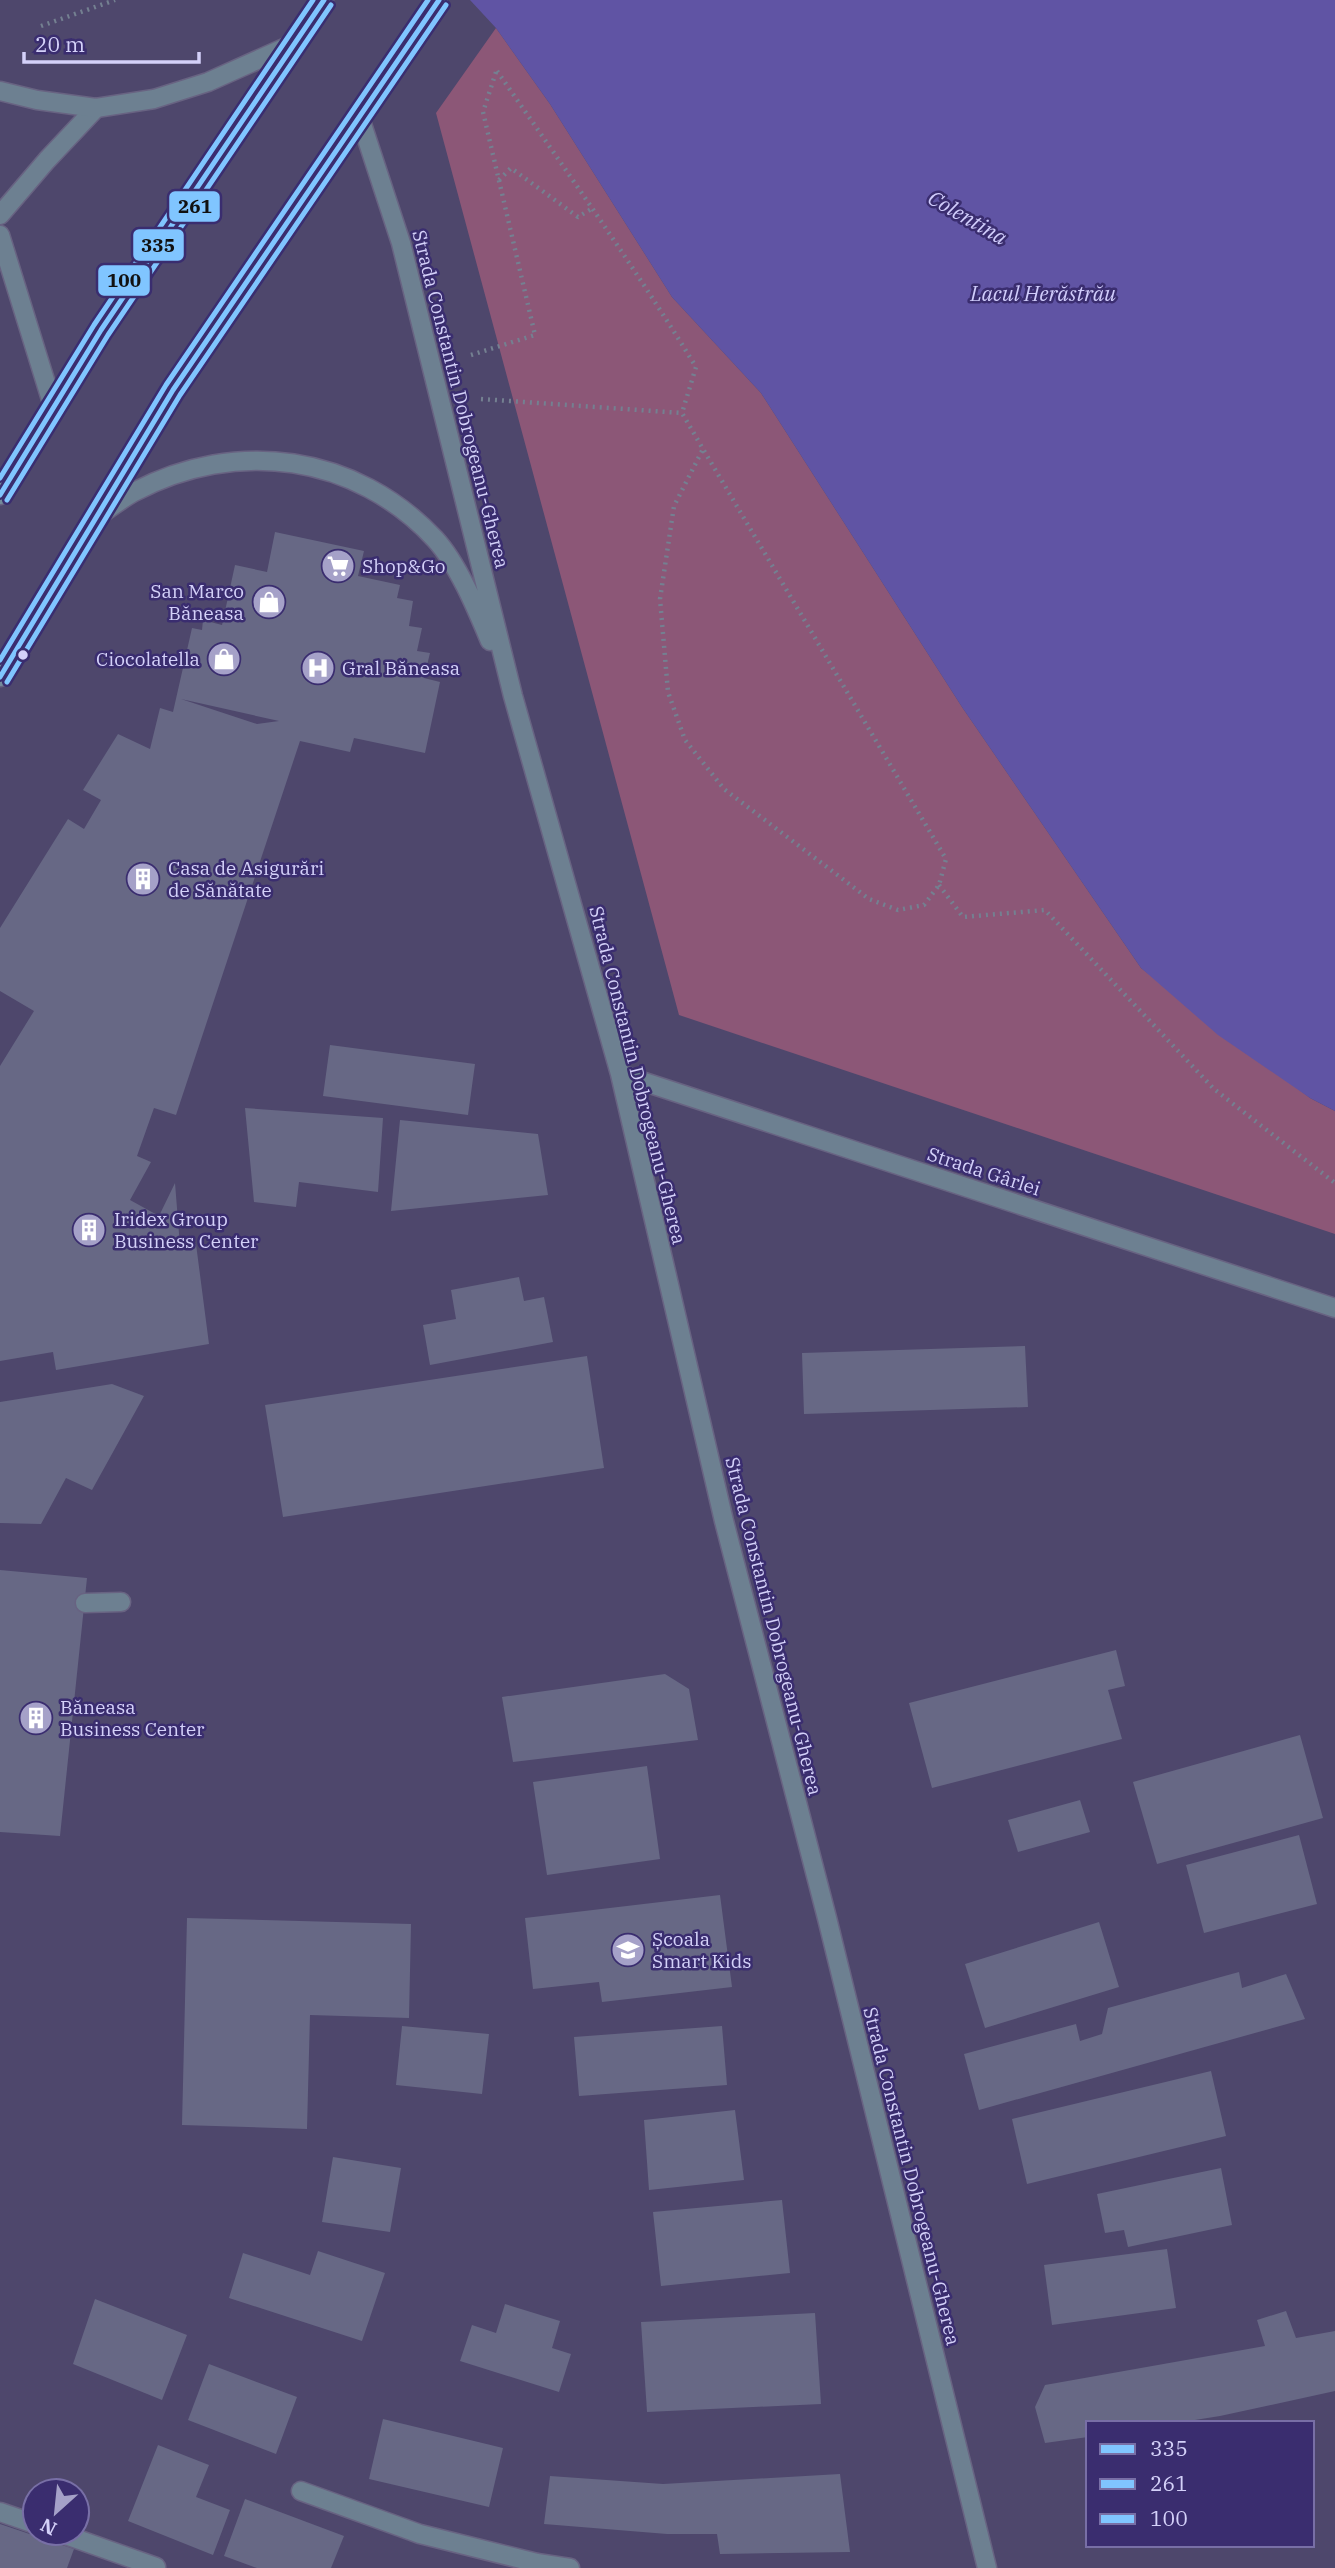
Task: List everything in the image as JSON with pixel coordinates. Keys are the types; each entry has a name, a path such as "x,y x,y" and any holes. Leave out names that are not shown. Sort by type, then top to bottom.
{"main road":[{"path":"0,495 53,406 324,0"},
{"path":"0,677 173,390 439,0"}],"street":[{"path":"0,91 37,100 96,108 154,99 198,85 293,44"},
{"path":"0,215 96,108"},
{"name":"Strada Constantin Dobrogeanu-Gherea","path":"359,115 401,243 513,696 620,1074 724,1521 827,1918 987,2568"},
{"path":"0,236 53,406"},
{"name":"Strada Constantin Dobrogeanu-Gherea","path":"93,520 134,492 190,470 241,459 305,464 352,479 401,508 436,540 472,597 513,696"},
{"name":"Strada Gârlei","path":"620,1074 1335,1308"},
{"path":"85,1603 121,1602"},
{"path":"301,2491 419,2534 537,2563 570,2568"},
{"path":"0,2512 21,2519"},
{"path":"91,2544 156,2567"}],"path":[{"path":"41,26 116,0"},
{"path":"469,355 535,335 483,113 496,71 593,208 696,367 682,413 946,859 939,885 924,905 898,910 869,898 724,789 685,740 668,692 660,599 674,506 703,449"},
{"path":"499,180 511,168 578,217 593,208"},
{"path":"480,399 682,413"},
{"path":"939,885 962,916 1045,910 1214,1089 1335,1183"}],"shaded area":[{"path":"496,28 550,104 672,297 761,393 962,707 1141,968 1310,1098 1335,1111 1335,1234 679,1015 436,113"}],"water":[{"name":"Lacul Herăstrău","path":"470,0 1335,0 1335,1111 1310,1098 1218,1035 1141,968 962,707 761,393 672,297 550,104 496,28"}],"building":[{"path":"275,532 364,551 358,576 400,585 397,598 413,601 409,626 422,628 417,651 430,653 424,678 440,682 425,753 354,738 350,752 300,741 176,1115 154,1108 137,1156 151,1162 130,1200 159,1216 175,1183 180,1246 196,1244 209,1344 56,1370 53,1352 0,1361 0,1066 34,1011 0,991 0,928 68,819 84,829 101,800 83,790 118,734 150,749 160,708 173,712 192,628 202,630 203,620 222,625 235,565 267,572","holes":["181,699 279,721 257,724"]},
{"path":"330,1045 475,1064 468,1115 323,1096"},
{"path":"245,1108 383,1118 378,1192 299,1182 296,1207 254,1202"},
{"path":"400,1120 538,1134 548,1195 391,1211"},
{"path":"519,1277 524,1301 544,1297 553,1342 430,1365 423,1325 456,1319 451,1290"},
{"path":"1025,1346 1028,1407 804,1414 802,1353"},
{"path":"587,1356 604,1468 283,1517 265,1405"},
{"path":"112,1384 144,1396 92,1490 66,1478 41,1524 0,1523 0,1402"},
{"name":"Băneasa Business Center","path":"0,1570 87,1578 60,1836 0,1832"},
{"path":"1116,1650 1125,1686 1108,1690 1122,1739 932,1788 909,1703"},
{"path":"665,1674 689,1689 698,1740 513,1762 502,1697"},
{"path":"1300,1735 1323,1818 1157,1864 1133,1782"},
{"path":"647,1766 660,1859 547,1875 533,1782"},
{"path":"1080,1800 1090,1832 1018,1852 1008,1820"},
{"path":"1299,1835 1317,1904 1204,1933 1186,1865"},
{"name":"Școala Smart Kids","path":"720,1895 732,1987 602,2002 599,1982 533,1989 525,1918"},
{"path":"187,1918 411,1924 409,2018 310,2015 307,2129 182,2125"},
{"path":"1099,1922 1119,1987 985,2028 965,1964"},
{"path":"1239,1972 1242,1988 1286,1974 1305,2019 979,2110 964,2054 1076,2024 1080,2041 1102,2034 1108,2008"},
{"path":"402,2026 489,2034 482,2094 396,2085"},
{"path":"722,2026 727,2085 579,2096 574,2037"},
{"path":"1211,2071 1226,2136 1027,2184 1012,2119"},
{"path":"735,2110 744,2180 649,2190 644,2120"},
{"path":"333,2157 401,2168 390,2232 322,2222"},
{"path":"1221,2168 1232,2225 1128,2247 1124,2230 1105,2233 1097,2194"},
{"path":"782,2200 790,2273 661,2286 653,2212"},
{"path":"1167,2249 1176,2308 1052,2325 1044,2265"},
{"path":"318,2251 385,2273 362,2341 229,2298 243,2253 310,2275"},
{"path":"95,2299 187,2335 162,2400 73,2364"},
{"path":"505,2304 560,2321 552,2348 571,2354 559,2392 460,2361 472,2325 496,2333"},
{"path":"1286,2311 1296,2338 1335,2331 1335,2391 1189,2421 1086,2421 1086,2437 1045,2443 1035,2407 1045,2385 1265,2346 1257,2320"},
{"path":"815,2313 821,2404 647,2412 641,2322"},
{"path":"209,2364 297,2397 276,2454 188,2420"},
{"path":"383,2419 503,2448 489,2507 369,2479"},
{"path":"158,2445 209,2465 196,2497 230,2510 213,2555 128,2521"},
{"path":"840,2474 850,2552 720,2554 717,2534 667,2534 544,2524 550,2476 663,2484"},
{"path":"245,2499 344,2536 331,2568 257,2568 224,2556"},
{"path":"0,2524 21,2531 21,2547 74,2549 67,2568 0,2568"}],"transit line":[{"name":"100","path":"0,478 94,325 313,0"},
{"name":"335","path":"0,495 101,330 324,0"},
{"name":"100","path":"0,660 166,385 428,0"},
{"name":"335","path":"0,677 173,390 439,0"},
{"name":"261","path":"7,500 108,335 331,5"},
{"name":"261","path":"7,682 180,395 446,5"}],"place":[{"name":"Shop&Go","path":"338,566"},
{"name":"San Marco Băneasa","path":"269,602"},
{"name":"Ciocolatella","path":"224,659"},
{"name":"Gral Băneasa","path":"318,668"},
{"name":"Casa de Asigurări de Sănătate","path":"143,879"},
{"name":"Iridex Group Business Center","path":"89,1230"},
{"name":"Băneasa Business Center","path":"36,1718"},
{"name":"Școala Smart Kids","path":"628,1950"}],"water label":[{"name":"Colentina","path":"968,217"}]}
